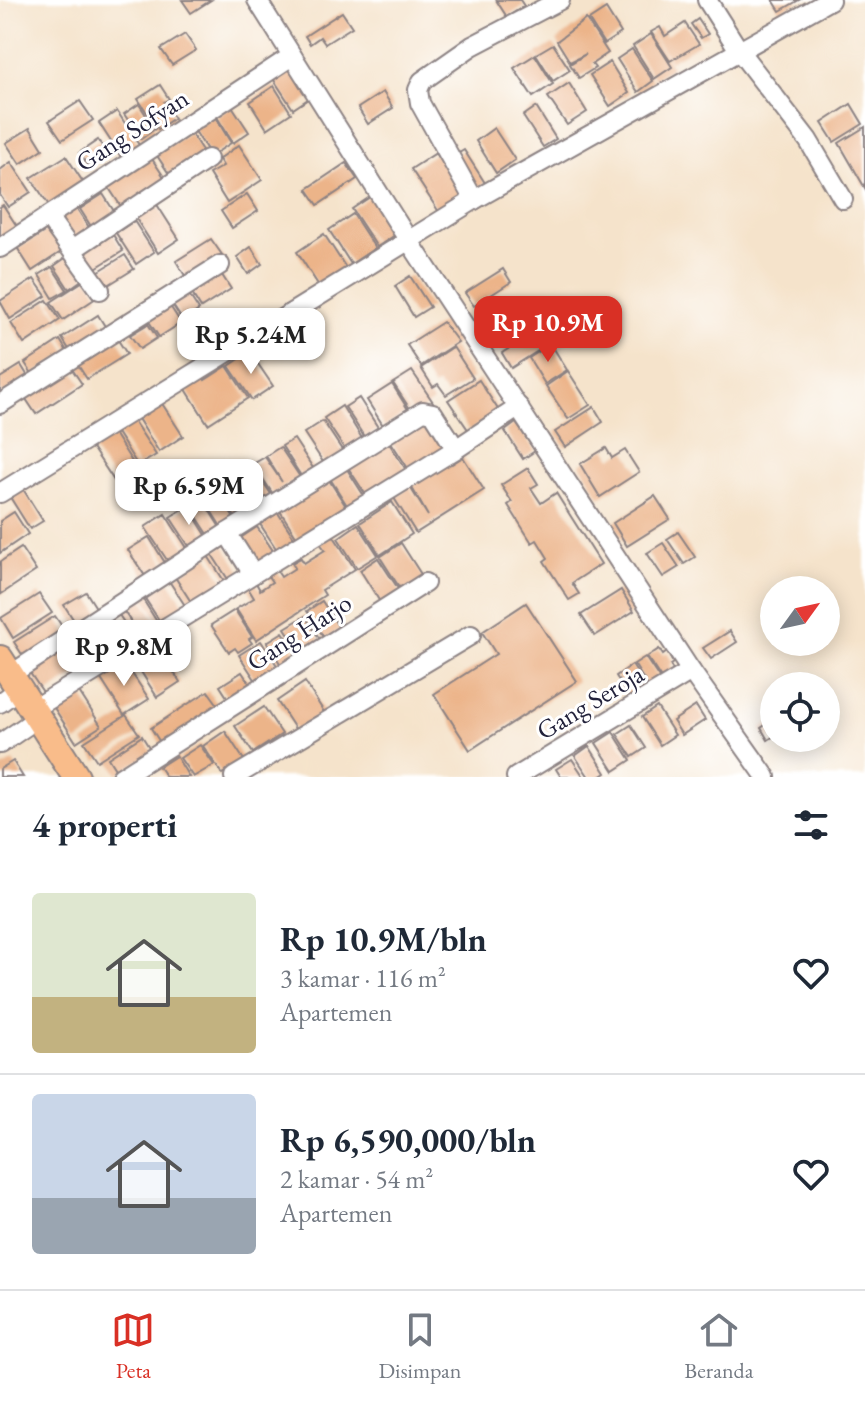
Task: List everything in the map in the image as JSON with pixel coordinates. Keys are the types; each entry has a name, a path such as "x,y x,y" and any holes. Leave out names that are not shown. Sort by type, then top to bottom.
{"highway":[{"path":"17,693 76,777"}],"street":[{"path":"257,0 409,241 691,671 766,777"},
{"path":"474,200 420,103 418,90 422,81 472,46 560,0"},
{"path":"707,0 740,52 808,140 843,199"},
{"path":"0,493 474,200 830,0"},
{"name":"Gang Sofyan","path":"0,248 292,56"},
{"path":"72,250 208,159"},
{"path":"48,217 100,290"},
{"path":"0,404 220,265"},
{"path":"17,693 253,574 519,407"},
{"path":"0,744 17,693 227,533 423,411 433,413 456,449"},
{"path":"227,533 253,574"},
{"name":"Gang Harjo","path":"121,777 425,583"},
{"path":"234,777 471,635"},
{"name":"Gang Seroja","path":"516,777 691,671"}],"building":[{"path":"182,0 211,0 191,13"},
{"path":"496,0 520,0 524,6 507,17"},
{"path":"773,0 799,0 780,11"},
{"path":"606,9 621,33 604,44 589,20"},
{"path":"342,12 352,27 325,44 320,37 310,44 305,36"},
{"path":"586,19 608,53 592,64 595,68 579,78 570,64 586,54 570,62 557,41"},
{"path":"698,19 708,34 701,38 691,24"},
{"path":"685,23 699,44 670,61 651,32 660,27 665,36"},
{"path":"185,34 196,50 172,65 161,49"},
{"path":"651,34 672,67 654,79 633,46"},
{"path":"553,44 570,70 553,81 536,54"},
{"path":"632,49 653,81 638,92 617,59"},
{"path":"535,55 553,84 533,97 514,68"},
{"path":"610,62 629,93 610,106 590,75"},
{"path":"290,66 311,97 293,109 272,77"},
{"path":"569,83 587,112 567,125 548,97"},
{"path":"160,85 169,99 164,102 174,118 158,129 138,99"},
{"path":"274,86 291,113 267,129 250,102"},
{"path":"383,92 393,108 368,124 358,108"},
{"path":"80,101 93,120 62,140 49,121"},
{"path":"139,104 155,129 141,139 124,114"},
{"path":"851,104 863,124 834,142 822,123"},
{"path":"232,106 249,132 233,143 217,117"},
{"path":"536,107 556,139 543,147 523,116"},
{"path":"117,111 139,145 121,157 99,123"},
{"path":"214,115 231,143 211,156 193,128"},
{"path":"865,127 865,188 839,143"},
{"path":"30,128 43,149 20,164 6,143"},
{"path":"494,128 515,160 496,173 476,141"},
{"path":"190,132 207,158 173,180 156,154"},
{"path":"98,140 107,153 88,166 79,153"},
{"path":"239,145 262,180 227,203 209,174 223,166 219,159"},
{"path":"464,150 485,183 475,190 454,156"},
{"path":"436,153 464,197 439,212 411,169"},
{"path":"66,156 85,185 50,207 31,178"},
{"path":"150,156 168,183 124,211 107,185"},
{"path":"11,162 31,192 8,207 0,195 0,170"},
{"path":"346,163 357,179 318,205 307,189"},
{"path":"103,194 117,216 94,231 80,209"},
{"path":"247,194 258,211 232,228 221,211"},
{"path":"373,195 398,233 377,247 352,209"},
{"path":"156,203 179,239 158,253 135,217"},
{"path":"3,205 20,231 0,243 0,207"},
{"path":"75,206 92,232 75,243 58,217"},
{"path":"353,214 375,248 351,264 329,230"},
{"path":"134,221 154,252 136,264 116,233"},
{"path":"49,229 64,250 32,271 18,249"},
{"path":"112,233 123,251 94,269 83,252"},
{"path":"324,234 346,268 319,286 297,252"},
{"path":"211,239 225,259 189,282 176,261"},
{"path":"251,247 262,264 248,274 237,257"},
{"path":"71,254 86,277 69,289 54,266"},
{"path":"125,255 134,269 105,287 96,273"},
{"path":"52,267 67,290 53,298 39,275"},
{"path":"218,269 231,289 201,308 189,289"},
{"path":"503,269 511,282 474,306 465,293"},
{"path":"410,276 430,307 414,317 395,286"},
{"path":"88,278 99,296 63,320 51,302"},
{"path":"34,279 46,296 10,319 0,301"},
{"path":"186,290 199,310 183,321 170,301"},
{"path":"47,300 60,320 24,344 11,323"},
{"path":"168,303 181,323 159,337 146,317"},
{"path":"98,315 106,328 70,351 62,338"},
{"path":"443,322 458,342 421,366 407,345"},
{"path":"148,324 157,338 140,349 130,335"},
{"path":"542,327 552,342 511,368 502,353"},
{"path":"116,337 127,354 87,379 76,362"},
{"path":"60,340 68,353 33,375 25,363"},
{"path":"551,344 567,370 545,384 529,358"},
{"path":"453,347 473,378 446,395 438,384 433,387 421,368"},
{"path":"250,352 273,386 252,400 229,366"},
{"path":"21,365 29,378 3,395 0,378"},
{"path":"70,366 82,384 36,414 24,396"},
{"path":"227,366 248,398 208,424 184,386 202,374 205,380"},
{"path":"412,371 433,402 414,415 393,383"},
{"path":"568,371 590,405 568,419 546,386"},
{"path":"479,380 499,411 469,431 448,400"},
{"path":"392,384 409,411 384,427 367,400"},
{"path":"359,398 379,429 365,438 345,407"},
{"path":"161,402 183,436 159,452 137,417"},
{"path":"342,406 363,440 346,451 324,418"},
{"path":"594,407 603,422 565,447 555,432"},
{"path":"428,413 450,447 411,473 389,439"},
{"path":"133,420 156,455 138,466 116,431"},
{"path":"323,421 344,453 325,465 304,433"},
{"path":"516,423 535,451 523,459 505,431"},
{"path":"113,432 136,468 115,482 91,446"},
{"path":"294,439 313,468 301,476 282,446"},
{"path":"387,440 408,473 368,498 347,466"},
{"path":"280,447 300,477 273,494 253,464 265,457 282,482 266,456"},
{"path":"606,448 612,458 625,450 639,472 600,497 580,464"},
{"path":"463,457 484,490 416,533 394,498 410,487 428,516 411,486 450,461 452,464"},
{"path":"252,465 271,494 259,502 240,473"},
{"path":"345,466 366,499 350,510 329,477"},
{"path":"528,468 538,484 531,488 541,503 556,493 601,564 572,583 579,594 569,600 544,561 548,558 537,540 532,543 508,505 512,502 501,485"},
{"path":"238,473 258,503 237,520 216,488"},
{"path":"327,477 349,511 300,542 280,511"},
{"path":"215,488 235,520 222,528 202,497"},
{"path":"23,489 43,521 30,529 10,497"},
{"path":"655,496 670,519 627,546 613,523"},
{"path":"201,497 221,529 210,537 189,505"},
{"path":"392,502 412,534 380,555 360,523"},
{"path":"188,506 208,538 191,549 170,517"},
{"path":"14,512 28,534 0,553 0,521"},
{"path":"278,513 297,542 279,553 260,524"},
{"path":"165,514 189,551 169,563 145,527"},
{"path":"358,524 378,555 357,568 338,538"},
{"path":"257,527 276,555 254,569 236,541"},
{"path":"678,532 695,557 684,564 667,539"},
{"path":"333,535 355,569 322,590 325,595 256,640 236,609 254,598 248,588 256,583 260,590 272,582 268,576 277,571 281,577 295,568 292,563 301,558 304,563 325,550 320,543"},
{"path":"149,537 167,566 147,579 128,550"},
{"path":"401,543 424,579 403,593 380,557"},
{"path":"663,543 679,567 663,577 647,553"},
{"path":"224,545 244,576 231,584 211,553"},
{"path":"21,548 36,571 0,595 0,562"},
{"path":"208,556 228,587 195,608 175,577"},
{"path":"378,558 401,593 382,605 360,570"},
{"path":"169,581 186,607 161,623 144,597"},
{"path":"621,590 634,611 595,636 581,615"},
{"path":"86,592 100,614 79,628 64,605"},
{"path":"39,594 52,613 13,638 1,618"},
{"path":"142,598 159,625 141,637 123,610"},
{"path":"322,601 340,629 325,639 307,611"},
{"path":"526,603 577,681 470,750 434,694 496,654 482,632"},
{"path":"235,610 252,637 249,639 252,643 238,652 235,648 229,652 211,625"},
{"path":"119,615 135,639 102,660 86,636"},
{"path":"55,616 68,635 27,662 14,642"},
{"path":"305,616 321,641 301,653 285,628"},
{"path":"730,631 737,642 711,659 703,648"},
{"path":"283,632 298,655 281,665 267,642"},
{"path":"83,639 97,661 45,695 30,673"},
{"path":"261,641 280,670 258,684 239,655"},
{"path":"156,644 180,682 157,697 133,659"},
{"path":"659,649 663,655 667,652 674,672 662,680 647,657"},
{"path":"645,657 661,681 649,688 634,664"},
{"path":"123,660 149,699 124,715 99,676"},
{"path":"632,665 648,690 631,701 616,676"},
{"path":"242,672 253,689 231,703 220,686"},
{"path":"305,682 324,712 296,730 277,701"},
{"path":"78,690 101,726 76,742 53,706"},
{"path":"208,691 221,709 163,747 151,728"},
{"path":"696,706 705,720 682,735 673,721"},
{"path":"264,707 282,734 253,753 235,726"},
{"path":"657,707 675,735 660,745 642,717"},
{"path":"126,715 139,734 97,761 84,742"},
{"path":"631,725 646,748 632,757 617,734"},
{"path":"225,731 244,760 222,774 203,746"},
{"path":"613,732 631,760 614,771 596,743"},
{"path":"142,736 152,752 118,774 108,758"},
{"path":"200,745 214,765 193,777 180,758"},
{"path":"589,746 606,773 600,777 589,777 575,756"},
{"path":"176,756 189,777 166,777 159,767"},
{"path":"572,759 584,777 561,777 556,769"},
{"path":"13,761 23,777 0,777 0,769"}]}
